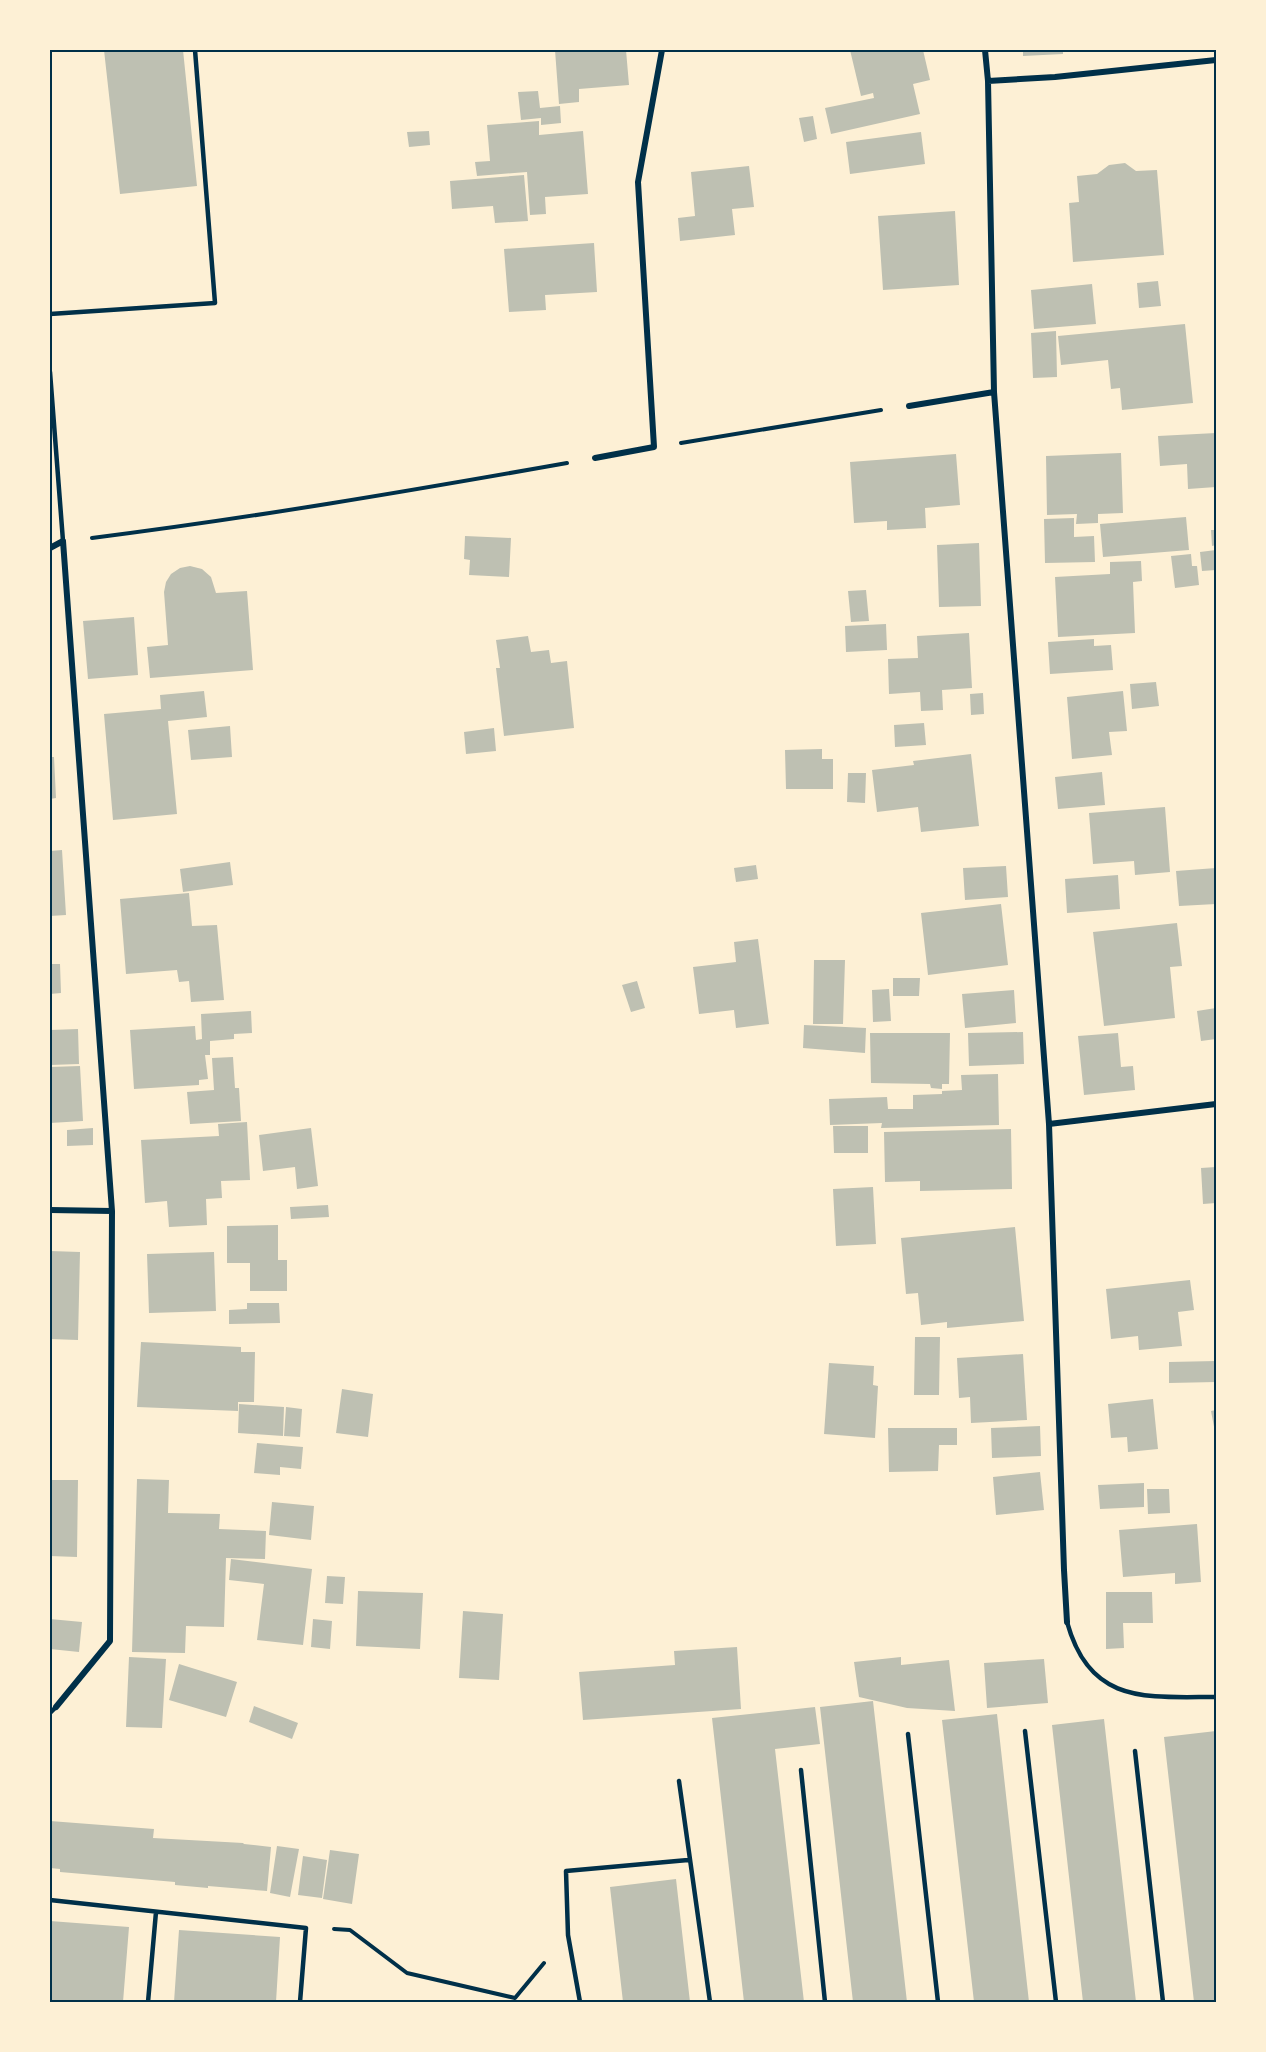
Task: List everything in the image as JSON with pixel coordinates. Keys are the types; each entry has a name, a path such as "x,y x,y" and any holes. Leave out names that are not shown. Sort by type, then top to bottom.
{"street":[{"path":"595,458 654,447 638,182 662,50"},
{"path":"986,50 994,392 1049,1124 1067,1622"},
{"path":"988,81 1056,77 1216,60"},
{"path":"909,406 994,392"},
{"path":"50,548 63,541 112,1211 110,1641 56,1707"},
{"path":"1049,1124 1216,1104"},
{"path":"50,1210 112,1211"}],"lane":[{"path":"50,314 215,303 195,50"},
{"path":"50,372 63,541"},
{"path":"1067,1622 1072,1640 1081,1657 1093,1672 1109,1684 1145,1697 1216,1697"},
{"path":"50,1713 56,1707"},
{"path":"1025,1731 1056,2002"},
{"path":"908,1734 938,2002"},
{"path":"1135,1751 1163,2002"},
{"path":"801,1770 825,2002"},
{"path":"679,1781 688,1860 710,2002"},
{"path":"580,2002 568,1935 566,1871 688,1860"},
{"path":"50,1900 306,1929 300,2002"},
{"path":"148,2002 156,1912"}],"path":[{"path":"654,447 909,406"},
{"path":"63,541 213,523 595,458"},
{"path":"306,1929 350,1930 407,1973 514,1998 568,1935"}],"building":[{"path":"104,50 183,50 197,186 120,194"},
{"path":"555,50 626,50 629,85 579,89 579,102 559,104"},
{"path":"850,50 923,50 930,80 913,84 920,114 831,134 825,108 874,98 873,93 861,96"},
{"path":"1023,50 1063,50 1063,54 1023,56"},
{"path":"538,91 540,108 560,106 561,123 541,125 541,118 521,120 518,92"},
{"path":"813,116 817,139 804,142 799,118"},
{"path":"539,121 539,135 583,131 588,194 545,197 546,214 530,215 527,172 477,176 475,162 490,161 487,125"},
{"path":"429,131 430,145 409,147 407,132"},
{"path":"921,132 925,164 850,174 846,142"},
{"path":"1125,163 1136,171 1157,170 1164,255 1073,262 1069,203 1079,202 1077,176 1097,174 1109,165"},
{"path":"749,166 754,207 732,209 735,235 680,241 678,218 695,216 691,172"},
{"path":"524,175 528,221 495,223 493,206 452,209 450,181"},
{"path":"955,211 959,285 883,290 878,216"},
{"path":"594,243 597,292 545,295 546,310 509,312 504,249"},
{"path":"1158,281 1161,306 1139,308 1137,283"},
{"path":"1092,284 1096,324 1034,329 1031,290"},
{"path":"1185,324 1193,403 1122,410 1120,388 1111,389 1108,360 1061,365 1058,336"},
{"path":"1056,331 1057,377 1033,378 1031,333"},
{"path":"1216,433 1216,487 1188,489 1187,464 1160,466 1158,436"},
{"path":"1121,453 1123,513 1098,514 1098,523 1076,524 1077,514 1047,515 1046,456"},
{"path":"956,454 960,505 925,508 926,528 887,530 887,521 854,523 850,462"},
{"path":"1186,517 1189,550 1103,557 1100,524"},
{"path":"1074,518 1074,537 1094,536 1095,562 1045,563 1044,519"},
{"path":"1211,530 1216,530 1216,545 1212,546"},
{"path":"465,536 511,538 509,577 469,575 470,560 464,559"},
{"path":"979,543 981,606 939,607 937,545"},
{"path":"1216,550 1216,570 1202,571 1200,552"},
{"path":"1191,554 1192,566 1197,566 1199,585 1175,588 1171,556"},
{"path":"1141,561 1142,581 1133,582 1135,633 1058,637 1055,577 1110,574 1110,562"},
{"path":"190,566 202,569 211,577 216,593 247,591 253,670 150,678 147,647 168,645 164,592 166,582 171,574 180,568"},
{"path":"866,590 869,621 851,622 848,591"},
{"path":"134,617 138,675 88,679 83,621"},
{"path":"886,624 887,650 846,652 845,626"},
{"path":"969,633 972,688 942,690 943,710 921,711 920,692 889,694 888,659 918,658 917,636"},
{"path":"528,636 531,652 549,650 551,663 567,661 574,728 504,736 496,668 500,668 496,640"},
{"path":"1094,639 1094,646 1111,645 1113,670 1050,674 1048,642"},
{"path":"1156,682 1159,706 1132,709 1130,684"},
{"path":"204,691 207,717 168,721 177,814 113,820 104,714 161,709 160,695"},
{"path":"1123,691 1127,731 1109,732 1112,755 1072,759 1067,697"},
{"path":"983,693 984,714 971,715 970,694"},
{"path":"924,723 926,745 895,747 894,725"},
{"path":"230,726 232,757 191,760 188,730"},
{"path":"494,728 496,751 466,754 464,732"},
{"path":"822,749 822,759 833,759 833,789 786,789 785,750"},
{"path":"971,754 979,826 921,832 918,807 877,812 872,770 914,765 913,761"},
{"path":"50,757 54,757 56,798 50,799"},
{"path":"1102,772 1105,805 1058,809 1055,777"},
{"path":"848,773 866,773 865,803 847,802"},
{"path":"1165,807 1170,872 1135,875 1134,861 1093,864 1089,813"},
{"path":"62,850 66,915 50,916 50,851"},
{"path":"230,862 233,885 183,892 180,869"},
{"path":"756,865 758,879 736,882 734,868"},
{"path":"1006,866 1008,897 965,900 963,868"},
{"path":"1216,868 1216,904 1179,906 1176,871"},
{"path":"1118,875 1120,909 1067,913 1065,879"},
{"path":"189,893 192,926 217,925 224,1000 191,1002 189,981 179,982 177,970 126,974 120,899"},
{"path":"1001,904 1008,965 928,975 921,913"},
{"path":"1177,923 1182,966 1170,967 1175,1018 1104,1026 1093,932"},
{"path":"758,939 769,1024 736,1028 734,1010 699,1014 693,967 736,962 734,942"},
{"path":"814,960 845,960 843,1024 813,1024"},
{"path":"50,964 60,964 61,993 50,994"},
{"path":"893,978 920,978 919,996 893,996"},
{"path":"637,981 645,1008 631,1012 622,985"},
{"path":"889,989 891,1021 873,1022 872,990"},
{"path":"1014,990 1016,1023 965,1028 962,994"},
{"path":"1216,1008 1216,1039 1201,1041 1197,1011"},
{"path":"251,1011 252,1033 234,1034 234,1039 210,1041 210,1055 205,1055 208,1079 199,1080 199,1085 134,1089 130,1030 195,1026 196,1040 202,1039 201,1014"},
{"path":"804,1025 866,1028 865,1053 803,1048"},
{"path":"78,1029 79,1064 50,1065 50,1030"},
{"path":"1023,1032 1024,1064 969,1066 968,1033"},
{"path":"870,1033 950,1033 949,1084 942,1084 942,1089 931,1088 930,1084 871,1083"},
{"path":"1118,1033 1121,1067 1133,1066 1135,1090 1084,1095 1078,1036"},
{"path":"233,1057 235,1088 239,1088 241,1121 190,1124 187,1092 214,1090 212,1058"},
{"path":"80,1066 83,1121 50,1123 50,1067"},
{"path":"998,1074 999,1125 881,1128 882,1123 830,1125 829,1099 887,1097 888,1109 913,1109 913,1095 942,1094 942,1091 962,1090 961,1075"},
{"path":"247,1122 250,1180 221,1181 222,1198 206,1199 207,1225 169,1227 167,1201 145,1203 141,1140 219,1136 218,1124"},
{"path":"833,1126 868,1126 868,1153 834,1153"},
{"path":"93,1128 93,1145 67,1146 67,1130"},
{"path":"311,1128 318,1186 297,1189 295,1167 263,1171 259,1135"},
{"path":"1011,1129 1012,1189 920,1191 920,1181 885,1182 884,1132"},
{"path":"1216,1167 1216,1203 1203,1204 1201,1168"},
{"path":"873,1187 876,1244 836,1246 833,1189"},
{"path":"328,1205 329,1217 291,1219 290,1207"},
{"path":"278,1225 278,1260 287,1260 287,1291 250,1291 250,1263 227,1263 227,1226"},
{"path":"1015,1227 1024,1321 947,1328 947,1322 921,1325 918,1293 906,1294 901,1238"},
{"path":"50,1251 80,1252 78,1340 50,1339"},
{"path":"214,1252 216,1311 149,1313 147,1254"},
{"path":"1190,1280 1194,1310 1178,1312 1182,1346 1139,1350 1138,1336 1111,1339 1106,1289"},
{"path":"247,1303 279,1303 280,1323 229,1324 229,1310 247,1309"},
{"path":"915,1337 940,1337 939,1395 914,1395"},
{"path":"141,1342 241,1347 241,1352 255,1352 254,1402 238,1402 238,1411 137,1407"},
{"path":"1023,1354 1027,1420 971,1423 970,1397 959,1398 957,1358"},
{"path":"1216,1361 1216,1382 1169,1383 1169,1362"},
{"path":"829,1363 874,1366 873,1385 878,1386 875,1438 824,1434"},
{"path":"342,1389 373,1394 368,1437 336,1433"},
{"path":"1153,1399 1158,1449 1128,1452 1127,1437 1111,1438 1108,1404"},
{"path":"239,1404 284,1407 283,1436 238,1433"},
{"path":"286,1407 302,1409 300,1437 284,1436"},
{"path":"1216,1410 1216,1432 1215,1432 1211,1411"},
{"path":"1040,1426 1041,1456 992,1458 991,1428"},
{"path":"888,1428 957,1428 957,1445 939,1445 938,1471 889,1472"},
{"path":"257,1443 303,1447 301,1469 280,1467 280,1475 254,1473"},
{"path":"1040,1472 1044,1510 996,1515 993,1477"},
{"path":"137,1479 169,1480 168,1513 220,1514 219,1529 266,1531 265,1559 226,1558 224,1627 186,1626 185,1653 132,1652"},
{"path":"50,1480 78,1480 77,1557 50,1556"},
{"path":"1144,1483 1144,1507 1100,1509 1098,1485"},
{"path":"1147,1489 1169,1489 1170,1513 1148,1514"},
{"path":"272,1502 314,1506 311,1540 269,1535"},
{"path":"1197,1524 1201,1582 1175,1584 1175,1573 1123,1577 1119,1530"},
{"path":"231,1559 312,1569 303,1645 257,1640 264,1584 229,1580"},
{"path":"327,1576 345,1577 343,1604 325,1603"},
{"path":"358,1591 423,1593 420,1649 356,1646"},
{"path":"1106,1592 1152,1592 1153,1623 1123,1623 1124,1648 1106,1649"},
{"path":"463,1611 503,1614 499,1680 459,1678"},
{"path":"50,1619 82,1622 79,1652 50,1649"},
{"path":"313,1619 332,1621 330,1649 311,1647"},
{"path":"737,1647 741,1709 583,1720 579,1672 675,1665 674,1651"},
{"path":"129,1657 166,1659 162,1728 126,1727"},
{"path":"901,1657 901,1665 949,1660 955,1711 907,1708 859,1697 854,1662"},
{"path":"1044,1659 1048,1703 987,1708 984,1663"},
{"path":"179,1664 237,1682 226,1717 169,1700"},
{"path":"873,1701 907,2002 853,2002 820,1707"},
{"path":"254,1706 298,1723 292,1739 249,1722"},
{"path":"815,1707 820,1744 775,1749 804,2002 744,2002 712,1718"},
{"path":"997,1714 1029,2002 974,2002 942,1720"},
{"path":"1104,1719 1136,2002 1083,2002 1052,1725"},
{"path":"1216,1731 1216,2002 1194,2002 1164,1737"},
{"path":"50,1821 154,1829 153,1838 243,1843 271,1847 267,1891 175,1885 175,1882 60,1872 60,1869 50,1868"},
{"path":"277,1846 299,1849 290,1897 270,1893"},
{"path":"330,1850 359,1854 352,1904 323,1899"},
{"path":"303,1856 327,1860 322,1898 298,1895"},
{"path":"676,1879 690,2002 623,2002 610,1887"},
{"path":"50,1921 129,1927 123,2002 50,2002"},
{"path":"179,1930 280,1937 276,2002 174,2002"}]}
